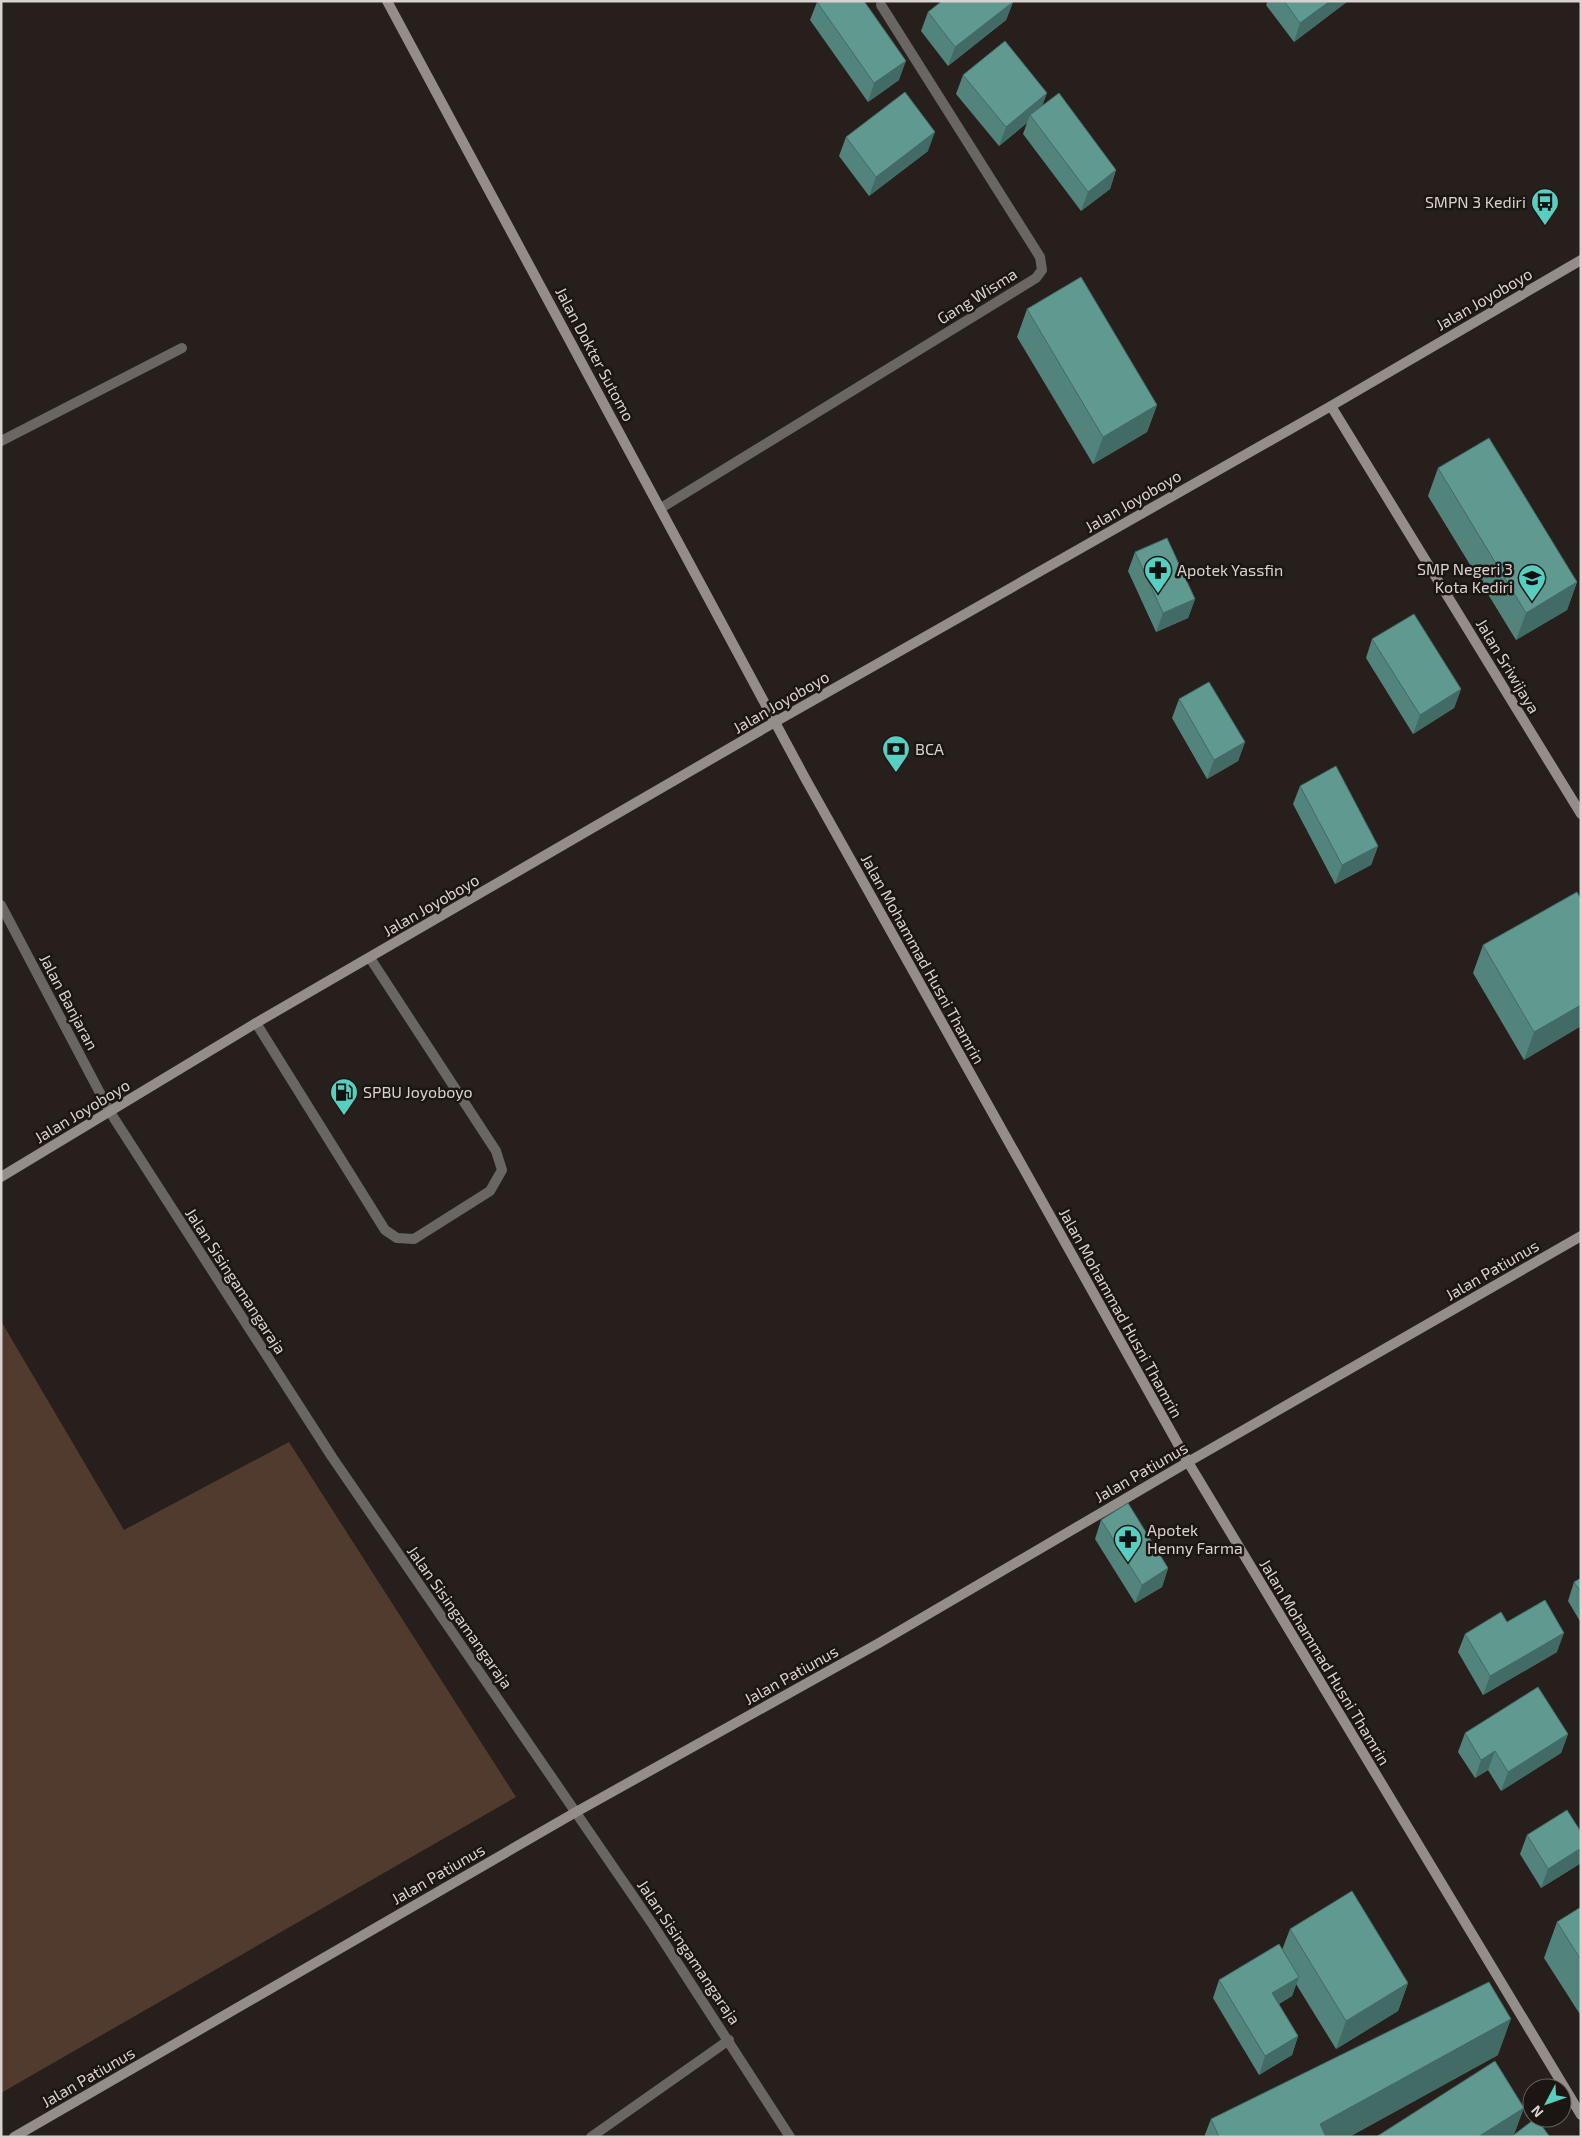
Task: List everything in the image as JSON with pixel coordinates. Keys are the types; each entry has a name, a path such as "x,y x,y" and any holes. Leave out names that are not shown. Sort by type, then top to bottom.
{"street":[{"name":"Jalan Dokter Sutomo","path":"387,1 775,722"},
{"name":"Gang Wisma","path":"661,508 1036,278 1042,270 1040,257 881,5"},
{"name":"Jalan Joyoboyo","path":"1,1177 256,1023 775,722 1331,406 1581,260"},
{"path":"1,441 182,348"},
{"name":"Jalan Sriwijaya","path":"1331,406 1581,814"},
{"name":"Jalan Mohammad Husni Thamrin","path":"775,722 1188,1462 1581,2115"},
{"name":"Jalan Banjaran","path":"1,905 110,1112"},
{"path":"256,1023 385,1230 397,1238 414,1239 490,1191 502,1170 496,1151 370,958"},
{"name":"Jalan Sisingamangaraja","path":"110,1112 332,1457 576,1812 728,2040 790,2137"},
{"name":"Jalan Patiunus","path":"15,2137 576,1812 879,1643 1188,1462 1581,1236"},
{"path":"591,2137 728,2040"}],"shaded area":[{"path":"1,1321 124,1530 289,1442 516,1797 1,2093"}],"building":[{"path":"818,1 864,1 906,61 874,83"},
{"path":"942,1 1013,2 955,47 928,12"},
{"path":"1284,1 1330,1 1300,23"},
{"path":"1005,41 1047,93 1006,127 963,75"},
{"path":"905,92 935,132 876,177 846,137"},
{"path":"1059,93 1116,170 1088,192 1030,115"},
{"path":"1081,277 1157,405 1103,437 1027,309"},
{"path":"1489,438 1577,582 1526,613 1438,468"},
{"path":"1167,538 1195,599 1163,613 1135,552"},
{"path":"1414,614 1461,689 1420,715 1372,639"},
{"path":"1209,682 1245,742 1214,760 1179,699"},
{"path":"1336,766 1378,846 1342,865 1300,786"},
{"path":"1577,892 1581,899 1581,1005 1534,1032 1483,945"},
{"path":"1128,1503 1168,1568 1142,1585 1101,1520"},
{"path":"1581,1578 1581,1593 1574,1582"},
{"path":"1545,1600 1564,1633 1490,1676 1465,1634 1501,1612 1507,1622"},
{"path":"1538,1687 1568,1734 1508,1772 1495,1751 1481,1760 1465,1733"},
{"path":"1567,1810 1581,1832 1581,1848 1548,1869 1527,1835"},
{"path":"1352,1891 1408,1983 1346,2021 1290,1929"},
{"path":"1581,1907 1581,1960 1557,1922"},
{"path":"1279,1944 1299,1977 1272,1993 1298,2036 1265,2056 1219,1980"},
{"path":"1489,1982 1511,2019 1320,2124 1326,2137 1219,2137 1211,2119"},
{"path":"1495,2061 1522,2105 1522,2109 1478,2137 1376,2137"},
{"path":"1523,2128 1543,2128 1550,2137 1511,2137"}],"place":[{"name":"SMPN 3 Kediri","path":"1545,226"},
{"name":"Apotek Yassfin","path":"1158,594"},
{"name":"SMP Negeri 3 Kota Kediri","path":"1532,602"},
{"name":"BCA","path":"896,773"},
{"name":"SPBU Joyoboyo","path":"344,1116"},
{"name":"Apotek Henny Farma","path":"1128,1563"}]}
